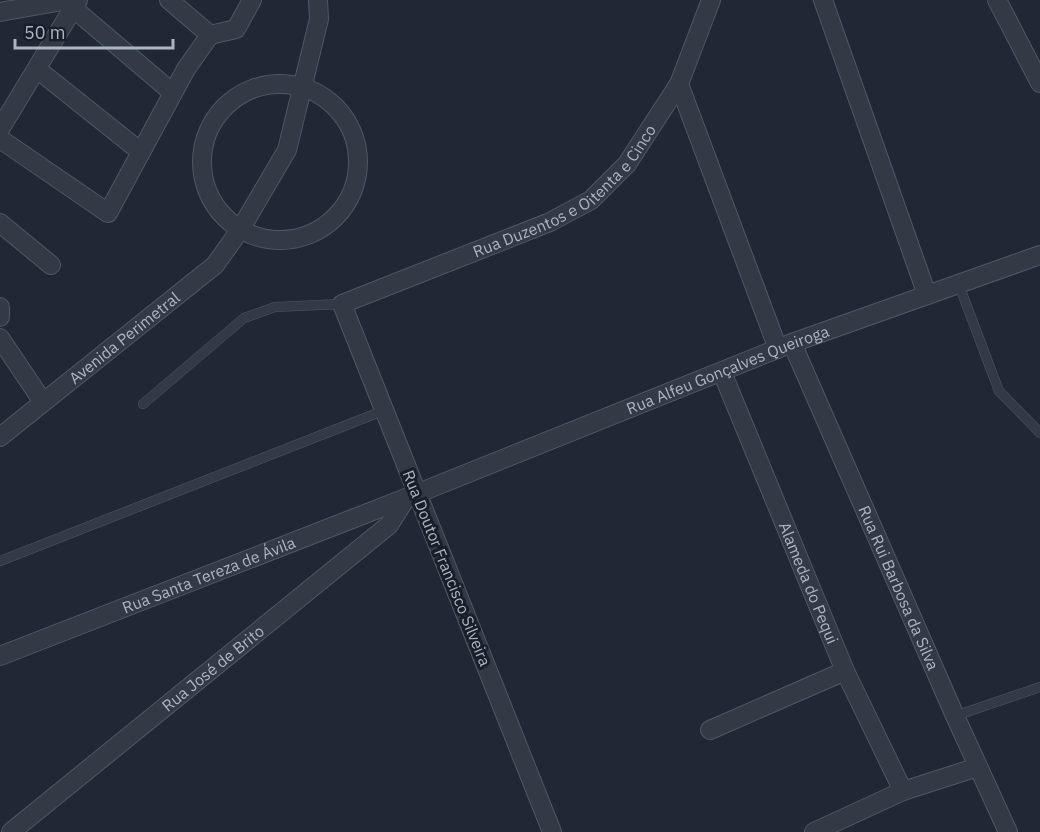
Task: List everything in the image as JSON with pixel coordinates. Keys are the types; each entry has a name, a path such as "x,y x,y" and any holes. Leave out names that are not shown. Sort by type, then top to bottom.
{"street":[{"path":"169,0 210,35"},
{"path":"0,139 108,213 186,69 210,35 236,29 252,0"},
{"name":"Avenida Perimetral","path":"0,437 215,265 240,230 287,150 319,19 318,0"},
{"name":"Rua Duzentos e Oitenta e Cinco","path":"342,304 550,222 591,200 627,164 679,84 711,0"},
{"path":"823,0 927,295"},
{"path":"997,0 1040,83"},
{"path":"0,12 73,3 173,93"},
{"path":"0,129 5,109 37,69 73,3"},
{"path":"37,69 141,152"},
{"path":"275,84 303,87 325,99 347,123 354,138 358,163 354,188 342,210 324,227 302,238 277,241 252,236 240,230 219,211 205,186 202,158 208,130 224,107 247,91 275,84"},
{"name":"Rua Rui Barbosa da Silva","path":"679,84 785,346 1008,832"},
{"path":"0,222 51,265"},
{"name":"Rua Alfeu Gonçalves Queiroga","path":"411,496 785,346 1040,255"},
{"name":"Rua Doutor Francisco Silveira","path":"342,304 385,410 411,496 552,832"},
{"path":"0,307 0,316"},
{"path":"0,338 43,402"},
{"name":"Alameda do Pequi","path":"722,372 845,671 903,791"},
{"name":"Rua Santa Tereza de Ávila","path":"0,656 411,496"},
{"name":"Rua José de Brito","path":"11,832 389,525 411,496"},
{"path":"710,730 845,671"},
{"path":"814,832 903,791 978,767"}],"lane":[{"path":"959,285 999,392 1040,434"},
{"path":"143,404 244,318 275,307 342,304"},
{"path":"0,561 385,410"},
{"path":"955,716 1040,687"}]}
